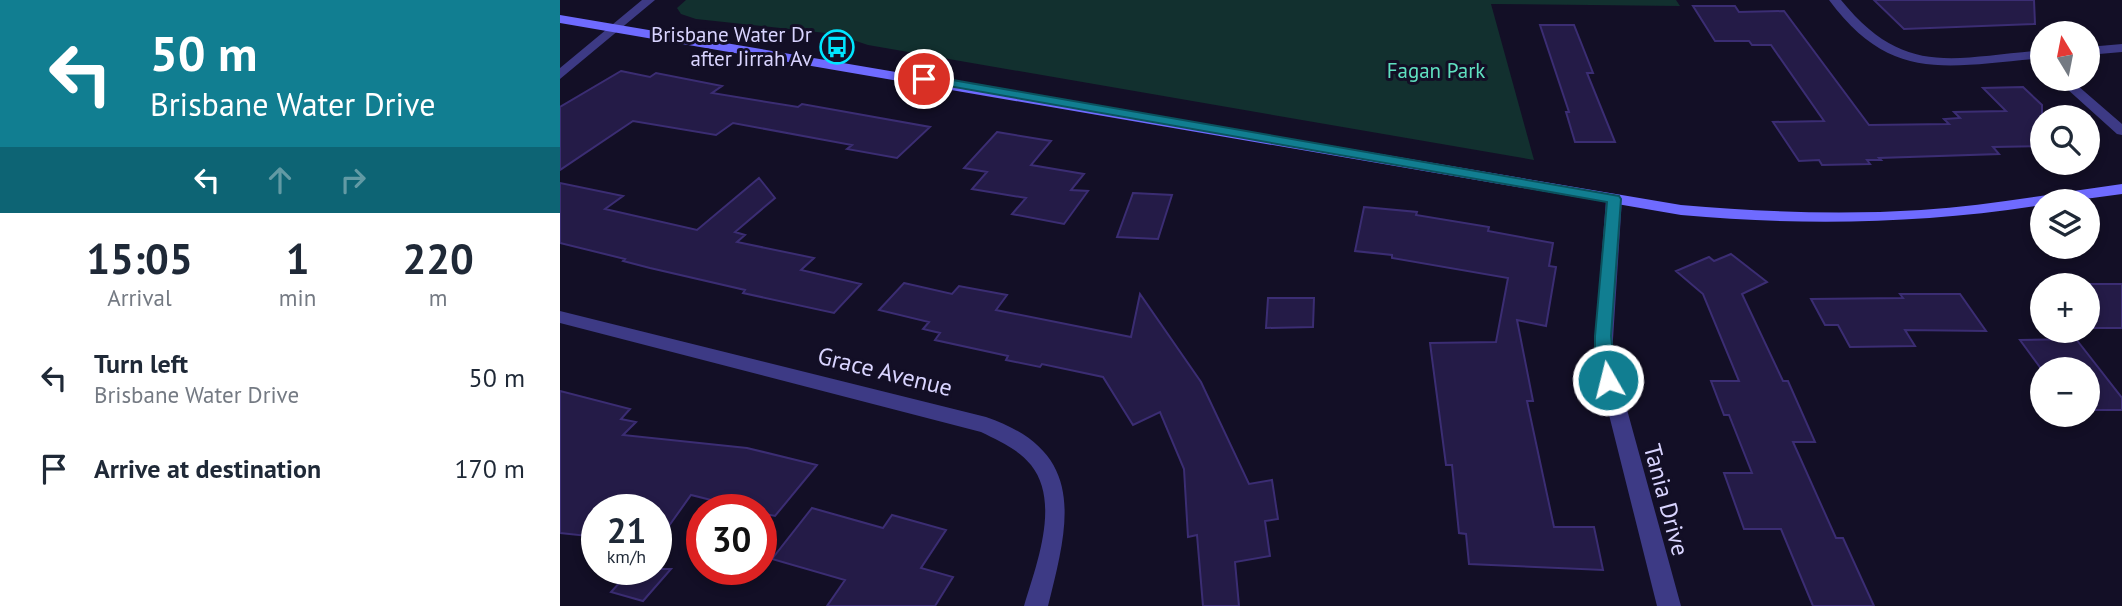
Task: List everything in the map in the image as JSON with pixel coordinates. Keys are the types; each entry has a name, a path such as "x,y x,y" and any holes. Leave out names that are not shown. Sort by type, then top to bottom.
{"main road":[{"path":"560,19 1681,210 1810,219 1957,212 2122,189"}],"street":[{"path":"560,75 649,0"},
{"path":"1835,0 1864,33 1888,50 1918,60 1945,62 2030,58"},
{"path":"2100,50 2122,48"},
{"path":"2076,91 2122,131"},
{"name":"Tania Drive","path":"1614,199 1603,355 1669,606"},
{"name":"Grace Avenue","path":"560,317 972,421 1012,435 1028,446 1052,481 1054,538 1036,606"}],"green space":[{"name":"Fagan Park","path":"686,0 1676,0 1680,6 1491,4 1534,160 868,45 835,34 696,19 681,14 677,8"}],"building":[{"path":"1874,0 2034,0 2035,21 2030,21 2030,24 1904,29"},
{"path":"1693,6 1735,6 1739,12 1784,11 1869,125 1949,124 1944,119 1960,118 1954,112 2006,111 1983,88 2023,87 2042,105 2030,105 2030,146 1993,147 1999,154 1879,158 1881,160 1867,160 1870,164 1822,165 1819,160 1799,161 1773,122 1824,121 1771,45 1752,45 1749,41 1715,41"},
{"path":"1540,25 1574,25 1593,73 1587,73 1615,142 1575,142 1566,112 1569,112"},
{"path":"621,71 650,77 656,73 722,86 712,93 798,107 802,104 930,127 897,158 847,149 852,145 733,123 716,135 633,121 560,170 560,107"},
{"path":"997,132 1051,141 1031,165 1084,174 1071,190 1088,191 1064,224 1012,214 1026,198 972,189 987,172 964,168"},
{"path":"759,178 775,198 735,232 745,235 737,242 814,258 801,270 861,284 834,313 743,293 745,290 560,243 560,183 623,196 605,209 697,230"},
{"path":"1133,193 1172,195 1158,239 1117,237"},
{"path":"1364,207 1417,212 1416,215 1489,227 1488,231 1553,243 1549,266 1556,267 1546,326 1517,320 1533,401 1527,401 1554,527 1594,527 1603,570 1469,564 1466,534 1459,533 1452,465 1446,465 1430,343 1496,342 1508,278 1392,258 1392,255 1355,251"},
{"path":"1731,254 1767,282 1742,294 1783,381 1788,381 1815,442 1793,442 1836,538 1843,538 1874,606 1813,606 1781,529 1744,529 1724,473 1752,473 1729,415 1724,415 1711,381 1739,381 1703,294 1676,271 1709,257 1714,261"},
{"path":"904,283 952,294 959,286 1007,295 996,310 1131,337 1140,294 1201,382 1249,484 1272,480 1278,519 1265,521 1270,556 1235,562 1239,606 1203,606 1197,535 1188,537 1184,469 1160,412 1133,425 1103,377 1042,364 1040,367 1006,360 1008,356 935,340 940,333 923,329 929,322 879,310"},
{"path":"2100,284 2122,284 2122,328 2100,328"},
{"path":"1900,294 1960,294 1986,331 1905,330 1915,346 1850,347 1838,325 1825,325 1811,299 1903,298"},
{"path":"1268,298 1314,298 1313,327 1266,328"},
{"path":"2020,340 2030,340 2030,343 2079,343 2090,357 2032,357"},
{"path":"2100,370 2122,398 2122,410 2100,410"},
{"path":"560,391 630,409 621,419 636,422 623,435 747,448 817,465 777,514 777,494 686,494 686,502 672,522 672,494 581,494 581,535 560,533"},
{"path":"812,508 883,528 892,515 946,530 921,568 953,577 935,606 827,606 845,580 777,560 777,553"},
{"path":"617,585 657,585 643,601 611,592"}],"place":[{"name":"Brisbane Water Dr after Jirrah Av","path":"837,47"}],"route":[{"path":"924,79 1614,199 1603,336 1603,355 1608,380"}]}
